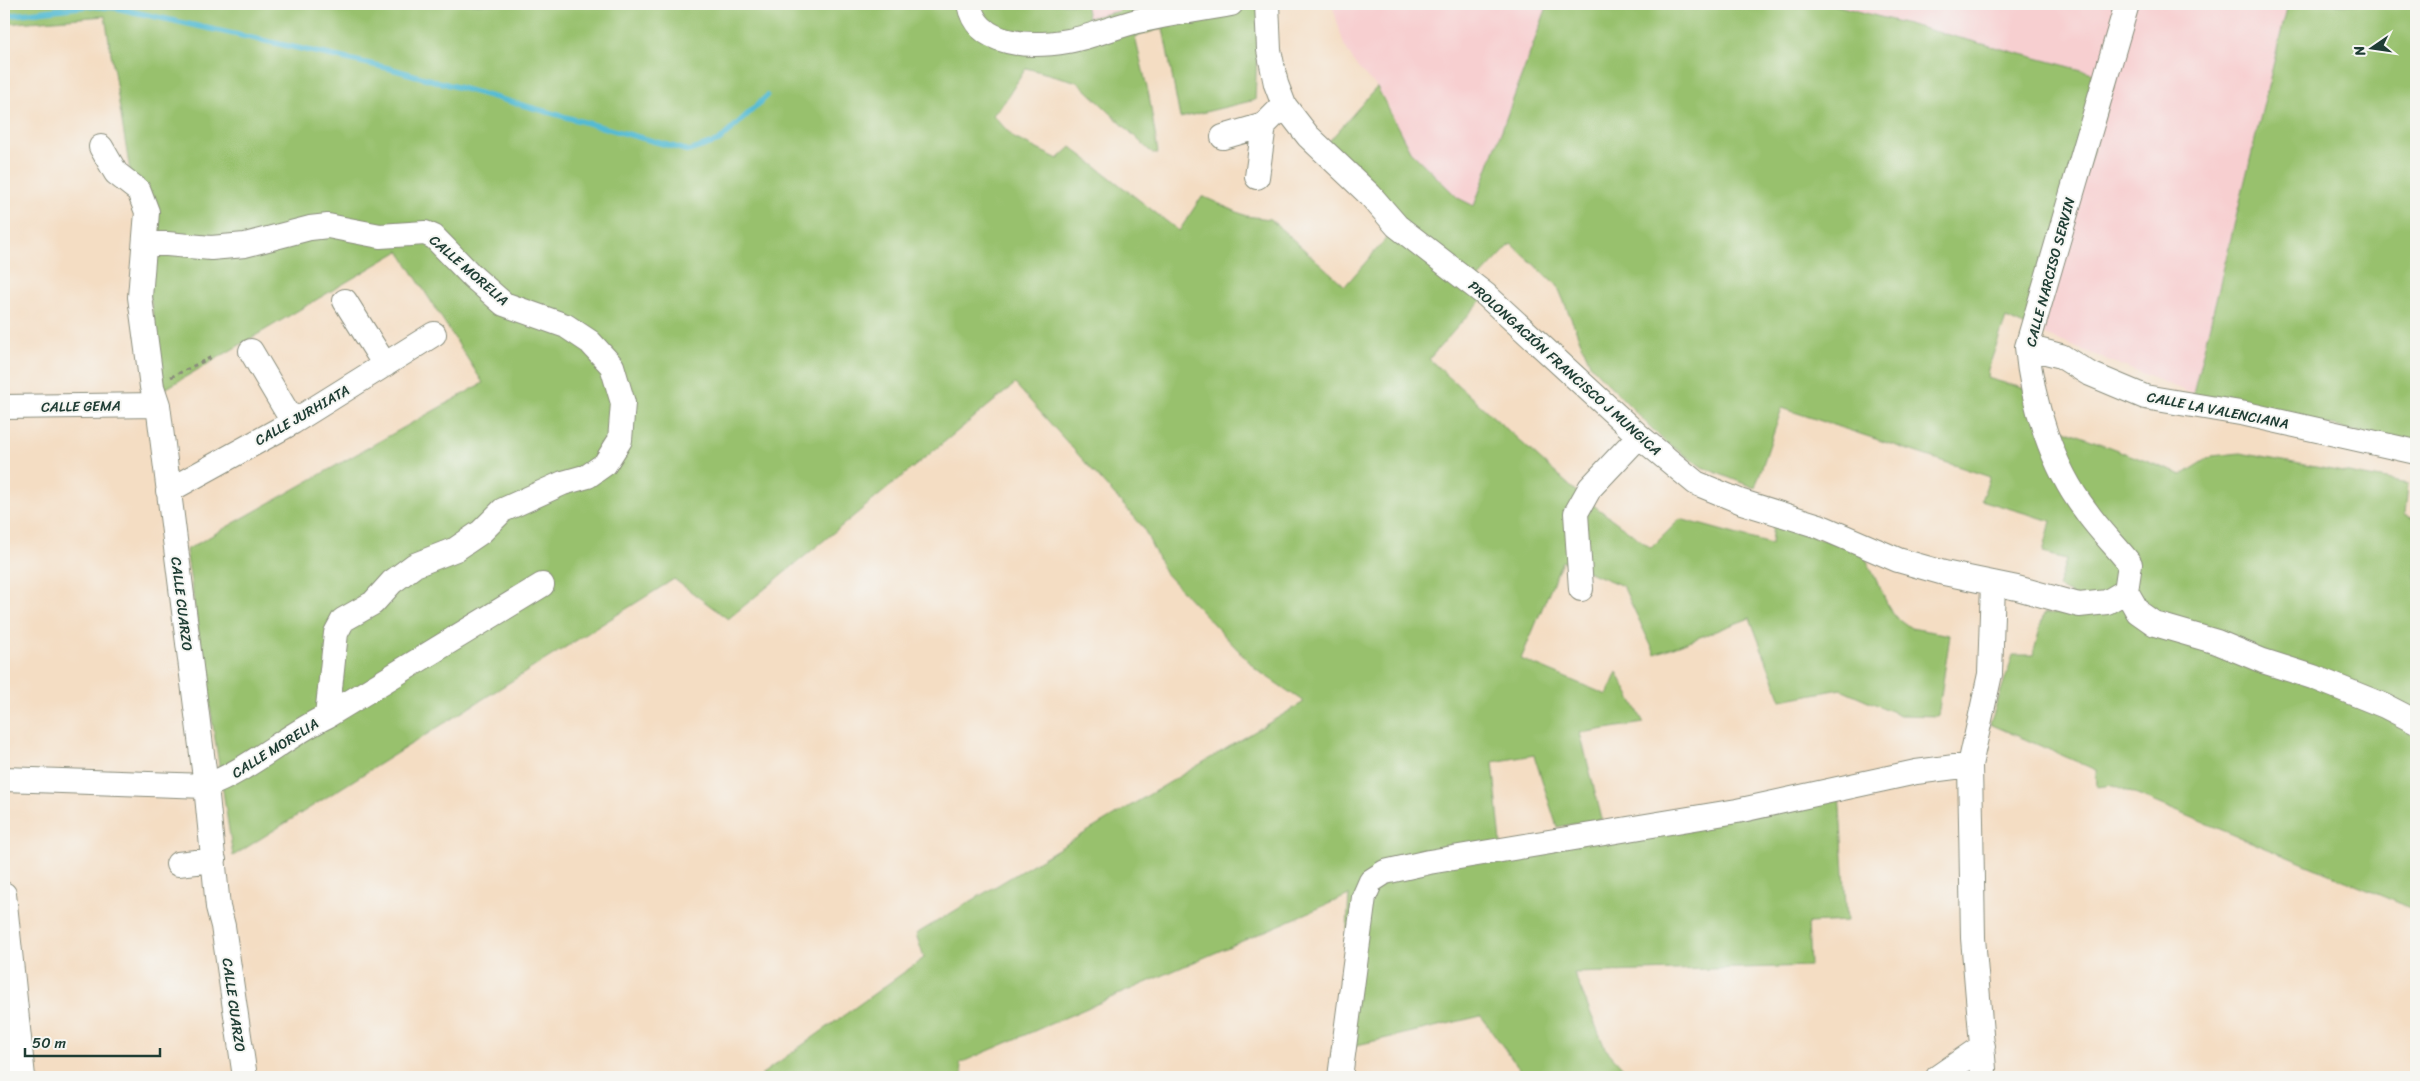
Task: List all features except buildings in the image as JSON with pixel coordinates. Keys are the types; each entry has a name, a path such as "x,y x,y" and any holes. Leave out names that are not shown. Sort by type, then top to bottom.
{"street":[{"path":"969,4 970,13 984,31 1005,41 1031,44 1068,41 1138,21 1231,4"},
{"name":"PROLONGACIÓN FRANCISCO J MUNGICA","path":"1267,4 1270,50 1276,84 1284,104 1308,136 1370,195 1397,226 1486,295 1639,436 1696,483 1742,502 1818,526 1898,560 1993,584"},
{"name":"CALLE NARCISO SERVIN","path":"2126,591 2130,564 2086,511 2064,474 2042,422 2030,375 2027,347 2127,4"},
{"path":"1223,137 1264,125 1284,104"},
{"path":"1257,177 1264,125"},
{"name":"CALLE CUARZO","path":"101,147 116,173 139,192 148,212 140,297 168,491 206,786 218,907 223,926 245,1077"},
{"name":"CALLE MORELIA","path":"4,779 206,786 229,777 301,728 327,716 336,633 343,620 373,603 392,582 415,565 456,549 481,532 503,510 563,483 588,476 605,464 620,440 623,403 612,366 590,342 566,326 504,304 472,276 434,237 425,233 380,236 328,226 310,228 245,245 211,248 145,242"},
{"path":"345,300 385,365"},
{"name":"CALLE JURHIATA","path":"168,491 293,422 434,334"},
{"name":"CALLE LA VALENCIANA","path":"2027,347 2060,356 2088,373 2145,397 2246,414 2416,452"},
{"path":"251,351 293,422"},
{"name":"CALLE GEMA","path":"4,407 155,396"},
{"path":"1580,589 1576,513 1590,488 1639,436"},
{"path":"1980,1077 1984,1069 1973,938 1970,765 1990,674 1993,584 2017,588 2079,605 2107,602 2126,591 2138,612 2155,624 2218,642 2263,661 2313,677 2386,706 2416,722"},
{"path":"327,716 542,585"},
{"path":"1340,1077 1364,897 1371,881 1385,872 1429,862 1737,811 1916,772 1970,765"},
{"path":"178,864 214,860"},
{"path":"4,894 23,1077"},
{"path":"1938,1077 1954,1068 1983,1046"}],"path":[{"path":"155,396 214,356"}],"shaded area":[{"path":"1085,4 1119,4 1120,11 1088,18"},
{"path":"1332,4 1548,4 1474,206 1458,198 1410,151 1385,99 1377,87 1357,67 1344,45"},
{"path":"1831,4 2288,4 2193,394 2035,331 2116,79"}],"green space":[{"path":"4,4 1085,4 1088,18 1120,11 1119,4 1259,4 1255,100 1180,118 1163,28 1135,37 1149,96 1158,153 1152,153 1078,82 1026,68 1005,101 993,115 1014,138 1058,159 1071,147 1179,231 1202,196 1246,216 1270,219 1345,286 1397,226 1323,148 1377,87 1410,151 1458,198 1474,206 1548,4 1831,4 2116,79 2035,331 2006,318 1988,369 1987,378 2040,393 2050,424 2182,475 2212,456 2240,453 2408,484 2405,515 2416,519 2416,910 2113,785 2097,787 2096,770 1990,724 2013,655 2033,655 2044,613 2066,614 2071,594 2058,588 2066,559 2043,553 2051,521 1981,500 1990,477 1782,408 1755,488 1702,467 1664,441 1591,366 1557,285 1511,244 1473,284 1486,295 1429,359 1581,496 1651,548 1680,519 1771,544 1773,524 1863,552 1892,614 1911,628 1950,635 1938,716 1900,715 1841,689 1781,700 1750,618 1655,654 1623,586 1562,561 1521,659 1607,695 1617,672 1644,723 1580,733 1602,819 1557,827 1534,755 1493,762 1502,853 1839,791 1847,921 1808,923 1810,966 1574,973 1605,1048 1631,1077 1525,1077 1481,1016 1340,1049 1349,895 960,1063 963,1077 763,1077 762,1074 924,958 916,934 1304,702 1257,670 1165,573 1143,527 1015,384 728,619 674,579 233,856 186,550 483,383 399,251 165,389 105,16 4,24"},
{"path":"2288,4 2416,4 2416,445 2193,394"}],"waterway":[{"path":"4,16 88,6 116,8 388,68 689,151 719,141 767,96"}]}
